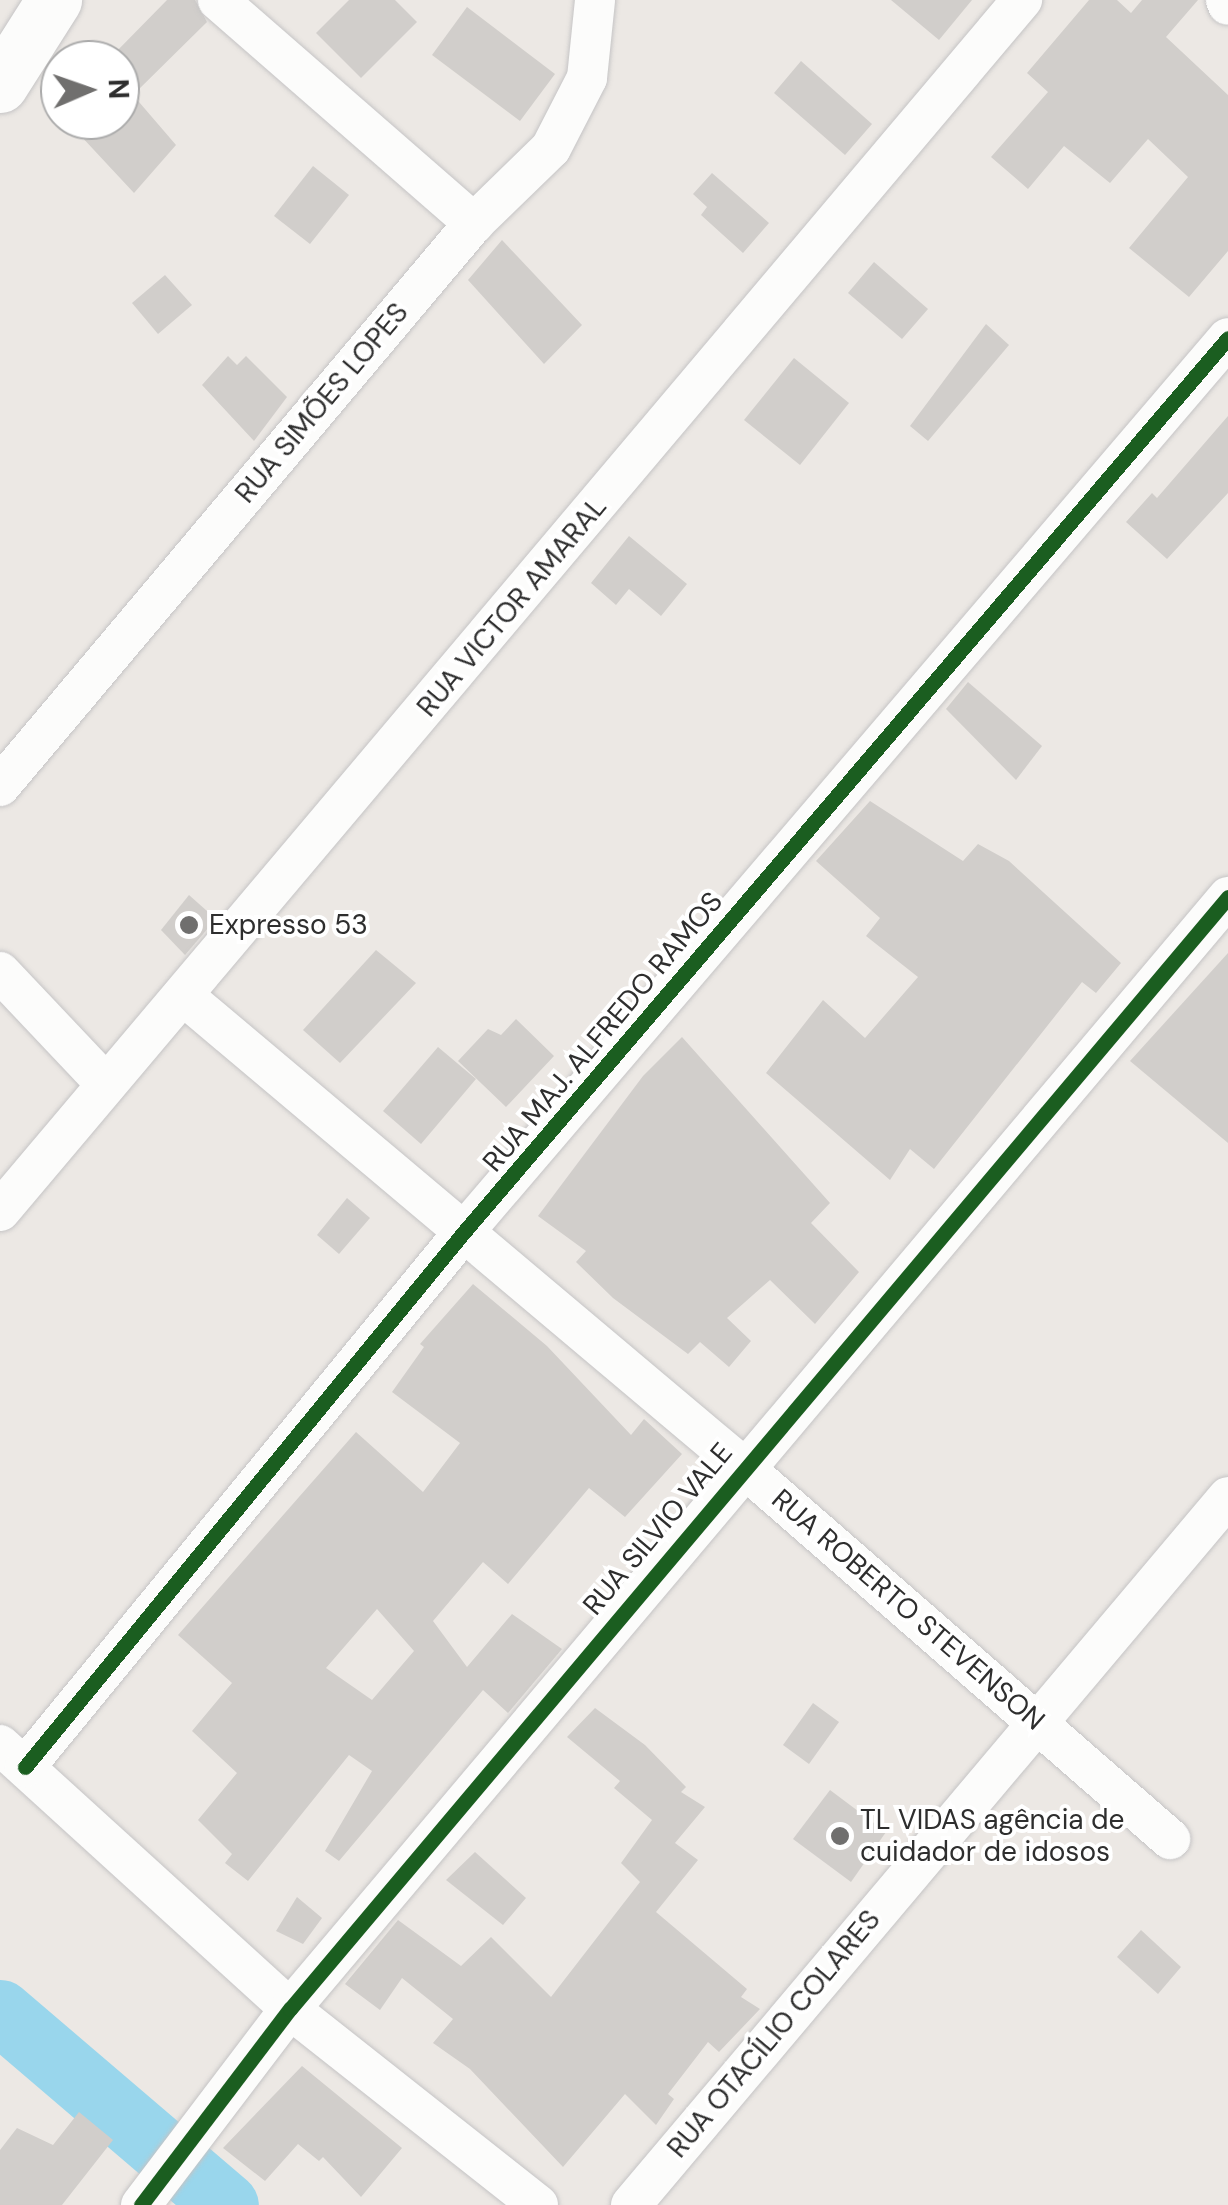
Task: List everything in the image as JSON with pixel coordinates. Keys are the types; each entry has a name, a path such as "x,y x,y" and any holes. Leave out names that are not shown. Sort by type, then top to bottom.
{"street":[{"path":"0,86 54,0"},
{"path":"218,0 474,222"},
{"name":"RUA SIMÕES LOPES","path":"0,786 474,222 551,148 574,114 586,78 595,0"},
{"name":"RUA VICTOR AMARAL","path":"0,1211 1022,0"},
{"name":"RUA MAJ. ALFREDO RAMOS","path":"13,1756 1228,338"},
{"name":"RUA SILVIO VALE","path":"141,2205 290,2009 742,1466 1228,896"},
{"path":"0,972 106,1084"},
{"name":"RUA ROBERTO STEVENSON","path":"185,996 742,1466 1170,1839"},
{"name":"RUA OTACÍLIO COLARES","path":"632,2205 1035,1719 1228,1497"},
{"path":"13,1756 290,2009 538,2205"}],"building":[{"path":"167,0 195,0 207,22 140,88 140,40 128,40"},
{"path":"349,0 395,0 417,22 361,78 316,33"},
{"path":"891,0 972,0 939,40"},
{"path":"1089,0 1117,0 1131,13 1142,0 1198,0 1166,37 1228,95 1228,251 1189,297 1129,248 1188,177 1148,139 1110,183 1064,146 1028,189 991,157 1048,92 1027,73"},
{"path":"467,7 555,74 520,121 432,55"},
{"path":"801,61 872,124 845,155 774,93"},
{"path":"140,103 176,145 134,193 85,140 140,140"},
{"path":"313,166 349,195 310,244 274,216"},
{"path":"712,173 769,223 743,253 701,215 707,207 693,194"},
{"path":"502,240 582,325 544,364 468,280"},
{"path":"874,262 928,309 902,339 848,293"},
{"path":"165,275 192,305 158,334 132,303"},
{"path":"986,324 1009,345 928,441 910,426"},
{"path":"228,356 237,365 246,356 287,397 254,441 202,385"},
{"path":"794,358 849,403 800,465 744,420"},
{"path":"1228,416 1228,493 1167,559 1126,522 1152,493 1157,498"},
{"path":"629,536 687,584 661,616 629,589 616,605 591,583"},
{"path":"968,682 1042,746 1016,780 946,709"},
{"path":"870,801 963,861 978,844 1009,861 1121,963 1096,993 1082,982 934,1169 910,1149 890,1180 766,1073 823,1000 865,1038 918,977 866,936 880,918 816,861"},
{"name":"Expresso 53","path":"189,895 216,919 185,955 161,930"},
{"path":"376,950 416,983 340,1063 303,1030"},
{"path":"1228,953 1228,1143 1130,1061"},
{"path":"516,1019 554,1056 506,1107 458,1061 488,1029 501,1035"},
{"path":"682,1037 830,1203 811,1223 859,1272 815,1324 770,1280 727,1318 751,1341 729,1367 700,1342 688,1354 613,1298 576,1262 586,1251 538,1216 643,1076"},
{"path":"438,1047 476,1079 421,1144 383,1111"},
{"path":"347,1198 370,1218 339,1254 317,1235"},
{"path":"473,1284 547,1346 631,1435 644,1419 682,1454 625,1517 589,1488 508,1584 483,1562 433,1621 467,1667 512,1614 562,1649 508,1713 483,1690 339,1861 325,1851 372,1771 349,1755 248,1881 225,1863 232,1854 198,1820 237,1773 192,1731 232,1683 178,1635 356,1432 423,1492 460,1443 392,1392 424,1347 420,1344","holes":["377,1609 414,1651 372,1700 326,1668"]},
{"path":"813,1703 839,1722 809,1764 783,1745"},
{"path":"595,1708 645,1745 686,1787 681,1792 705,1807 675,1843 698,1860 656,1912 747,1989 741,1997 760,2009 719,2052 708,2042 668,2094 674,2099 656,2125 625,2094 563,2167 470,2069 433,2043 453,2019 402,1978 380,2010 345,1984 398,1920 461,1966 491,1937 551,1997 640,1882 621,1863 652,1820 614,1788 620,1781 567,1737"},
{"name":"TL VIDAS agência de cuidador de idosos","path":"830,1790 886,1832 851,1882 793,1839"},
{"path":"475,1852 526,1898 503,1925 446,1880"},
{"path":"297,1897 322,1918 303,1944 276,1931"},
{"path":"1141,1930 1181,1967 1158,1994 1117,1957"},
{"path":"302,2066 402,2148 361,2197 323,2157 319,2161 298,2144 265,2181 223,2148"},
{"path":"79,2112 113,2140 62,2205 0,2205 0,2150 17,2128 53,2145"}],"waterway":[{"path":"0,2012 226,2205"}],"cycle path":[{"path":"25,1767 463,1233 1228,338"},
{"path":"141,2205 290,2009 1228,897"}],"place":[{"name":"Expresso 53","path":"189,925"},
{"name":"TL VIDAS agência de cuidador de idosos","path":"840,1836"}]}
